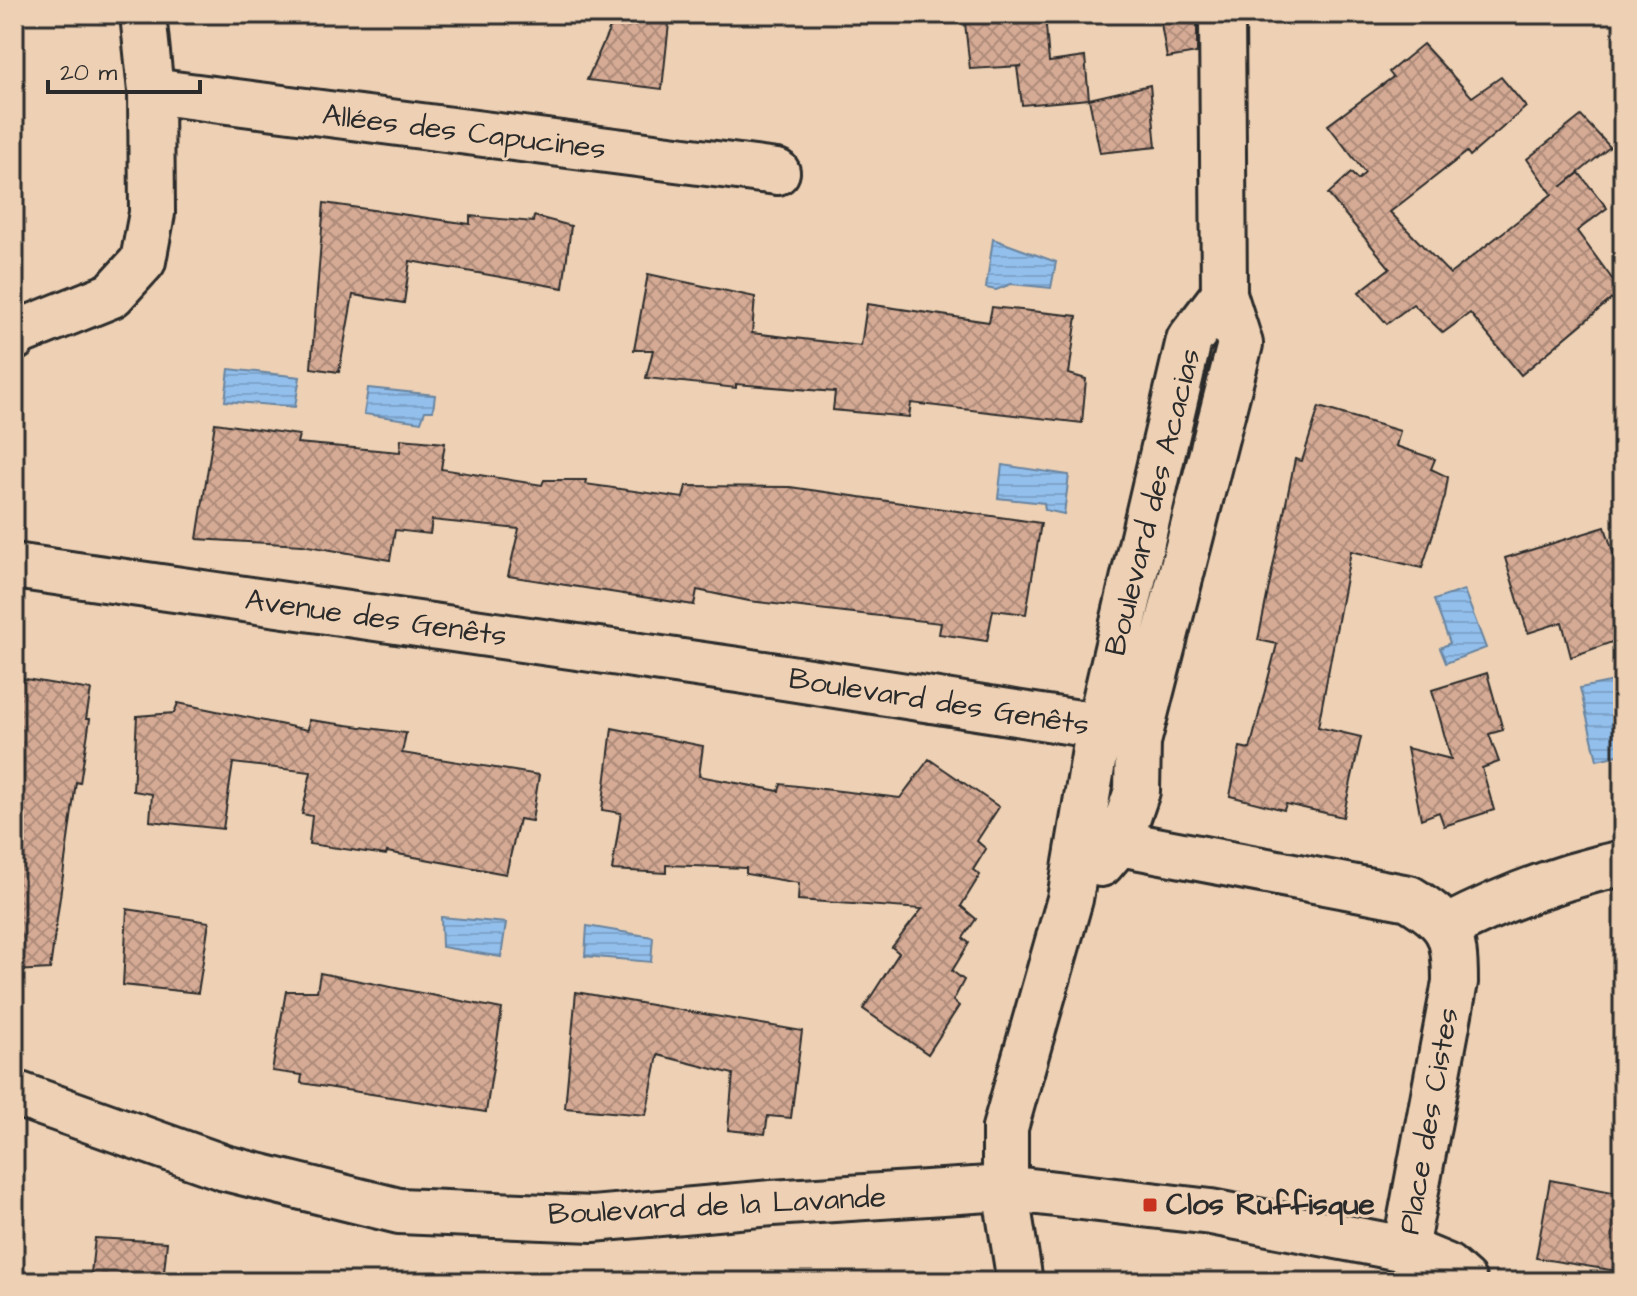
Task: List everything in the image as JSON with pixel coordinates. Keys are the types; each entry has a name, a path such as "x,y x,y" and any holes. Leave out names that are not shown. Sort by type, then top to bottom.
{"street":[{"path":"14,335 112,295 143,261 152,213 151,91 143,14"},
{"name":"Boulevard des Acacias","path":"1020,1282 1005,1188 1005,1128 1118,734 1240,344 1224,294 1222,14"},
{"name":"Allées des Capucines","path":"151,91 777,172"},
{"name":"Avenue des Genêts","path":"14,566 738,670"},
{"name":"Boulevard des Genêts","path":"738,670 1118,734"},
{"name":"Boulevard des Acacias","path":"1070,899 1119,843 1137,791 1118,734"},
{"path":"1119,843 1409,898 1433,912 1446,928 1502,901 1582,872 1623,863"},
{"name":"Place des Cistes","path":"1005,1188 1211,1212 1405,1249 1455,982 1455,946 1446,928"},
{"name":"Boulevard de la Lavande","path":"14,1093 225,1168 399,1211 593,1219 772,1203 1005,1188"},
{"path":"1405,1249 1446,1266 1464,1282"}],"water":[{"path":"993,239 1056,262 1051,288 1011,284 996,290 986,288"},
{"path":"229,369 300,377 295,407 225,401"},
{"path":"368,388 435,395 433,411 425,411 421,422 364,414"},
{"path":"1002,465 1069,475 1064,514 1045,510 1044,503 998,498"},
{"path":"1464,590 1486,648 1446,663 1440,648 1450,643 1434,600"},
{"path":"1614,681 1623,690 1623,754 1597,760 1580,688"},
{"path":"441,917 506,923 501,957 442,947"},
{"path":"587,926 653,937 651,962 585,956"}],"building":[{"path":"616,14 670,14 662,89 587,80"},
{"path":"964,14 1045,14 1049,62 1085,57 1089,99 1022,105 1017,67 1022,66 970,69"},
{"path":"1197,14 1197,53 1167,58 1160,18"},
{"path":"1423,44 1472,97 1501,77 1526,107 1470,156 1467,152 1390,212 1450,274 1552,194 1527,159 1581,116 1610,147 1561,187 1579,173 1607,208 1577,231 1621,291 1521,375 1470,313 1443,333 1413,304 1387,324 1359,292 1390,268 1328,194 1351,173 1358,180 1365,173 1328,125 1393,77 1389,72"},
{"path":"1150,85 1156,147 1100,153 1089,99"},
{"path":"324,203 470,224 470,216 533,222 534,216 571,226 563,288 410,261 404,303 353,295 339,372 311,368"},
{"path":"648,274 755,297 752,333 861,346 867,304 989,322 992,307 1077,316 1069,374 1086,379 1082,423 911,403 909,417 833,410 835,392 736,384 736,388 646,378 653,350 634,350"},
{"path":"1319,407 1400,431 1396,446 1435,459 1431,469 1448,477 1422,568 1351,551 1318,727 1361,737 1343,817 1286,804 1284,810 1230,796 1240,747 1250,749 1277,644 1258,640 1295,459 1302,461"},
{"path":"215,423 299,435 297,443 400,452 401,439 445,443 441,469 542,485 544,480 586,480 585,484 683,498 686,486 790,487 1041,523 1026,614 993,610 987,641 939,634 941,623 749,601 697,590 694,605 508,576 519,529 432,520 430,534 395,530 390,560 302,545 197,539"},
{"path":"1605,527 1622,580 1615,584 1621,601 1613,605 1623,638 1571,657 1562,622 1528,633 1505,558"},
{"path":"1487,673 1503,730 1489,734 1499,762 1482,768 1494,810 1444,826 1439,812 1421,819 1407,748 1451,759 1432,690"},
{"path":"14,677 91,690 86,719 90,719 80,783 76,782 50,969 14,971"},
{"path":"178,703 308,730 309,720 406,733 402,753 539,775 532,821 519,819 506,874 387,852 386,855 309,844 312,816 302,814 311,772 233,763 223,829 150,821 152,794 133,791 137,716 174,713"},
{"path":"612,728 703,746 699,776 779,791 781,784 900,798 929,759 999,807 977,841 986,849 973,870 980,875 961,906 976,919 963,938 969,943 952,971 964,980 953,1001 959,1006 928,1054 863,1009 899,953 892,947 922,909 798,900 799,883 746,874 746,868 666,865 666,873 612,870 621,813 602,810"},
{"path":"127,909 209,922 198,993 123,985"},
{"path":"320,973 502,1009 486,1112 301,1083 302,1075 272,1071 286,991 317,991"},
{"path":"576,992 802,1031 791,1118 768,1116 765,1134 728,1130 733,1074 658,1055 646,1115 565,1108"},
{"path":"1550,1180 1623,1194 1623,1272 1536,1258"},
{"path":"95,1238 167,1242 163,1282 90,1282"}],"place":[{"name":"Clos Ruffisque","path":"1150,1205"}]}
